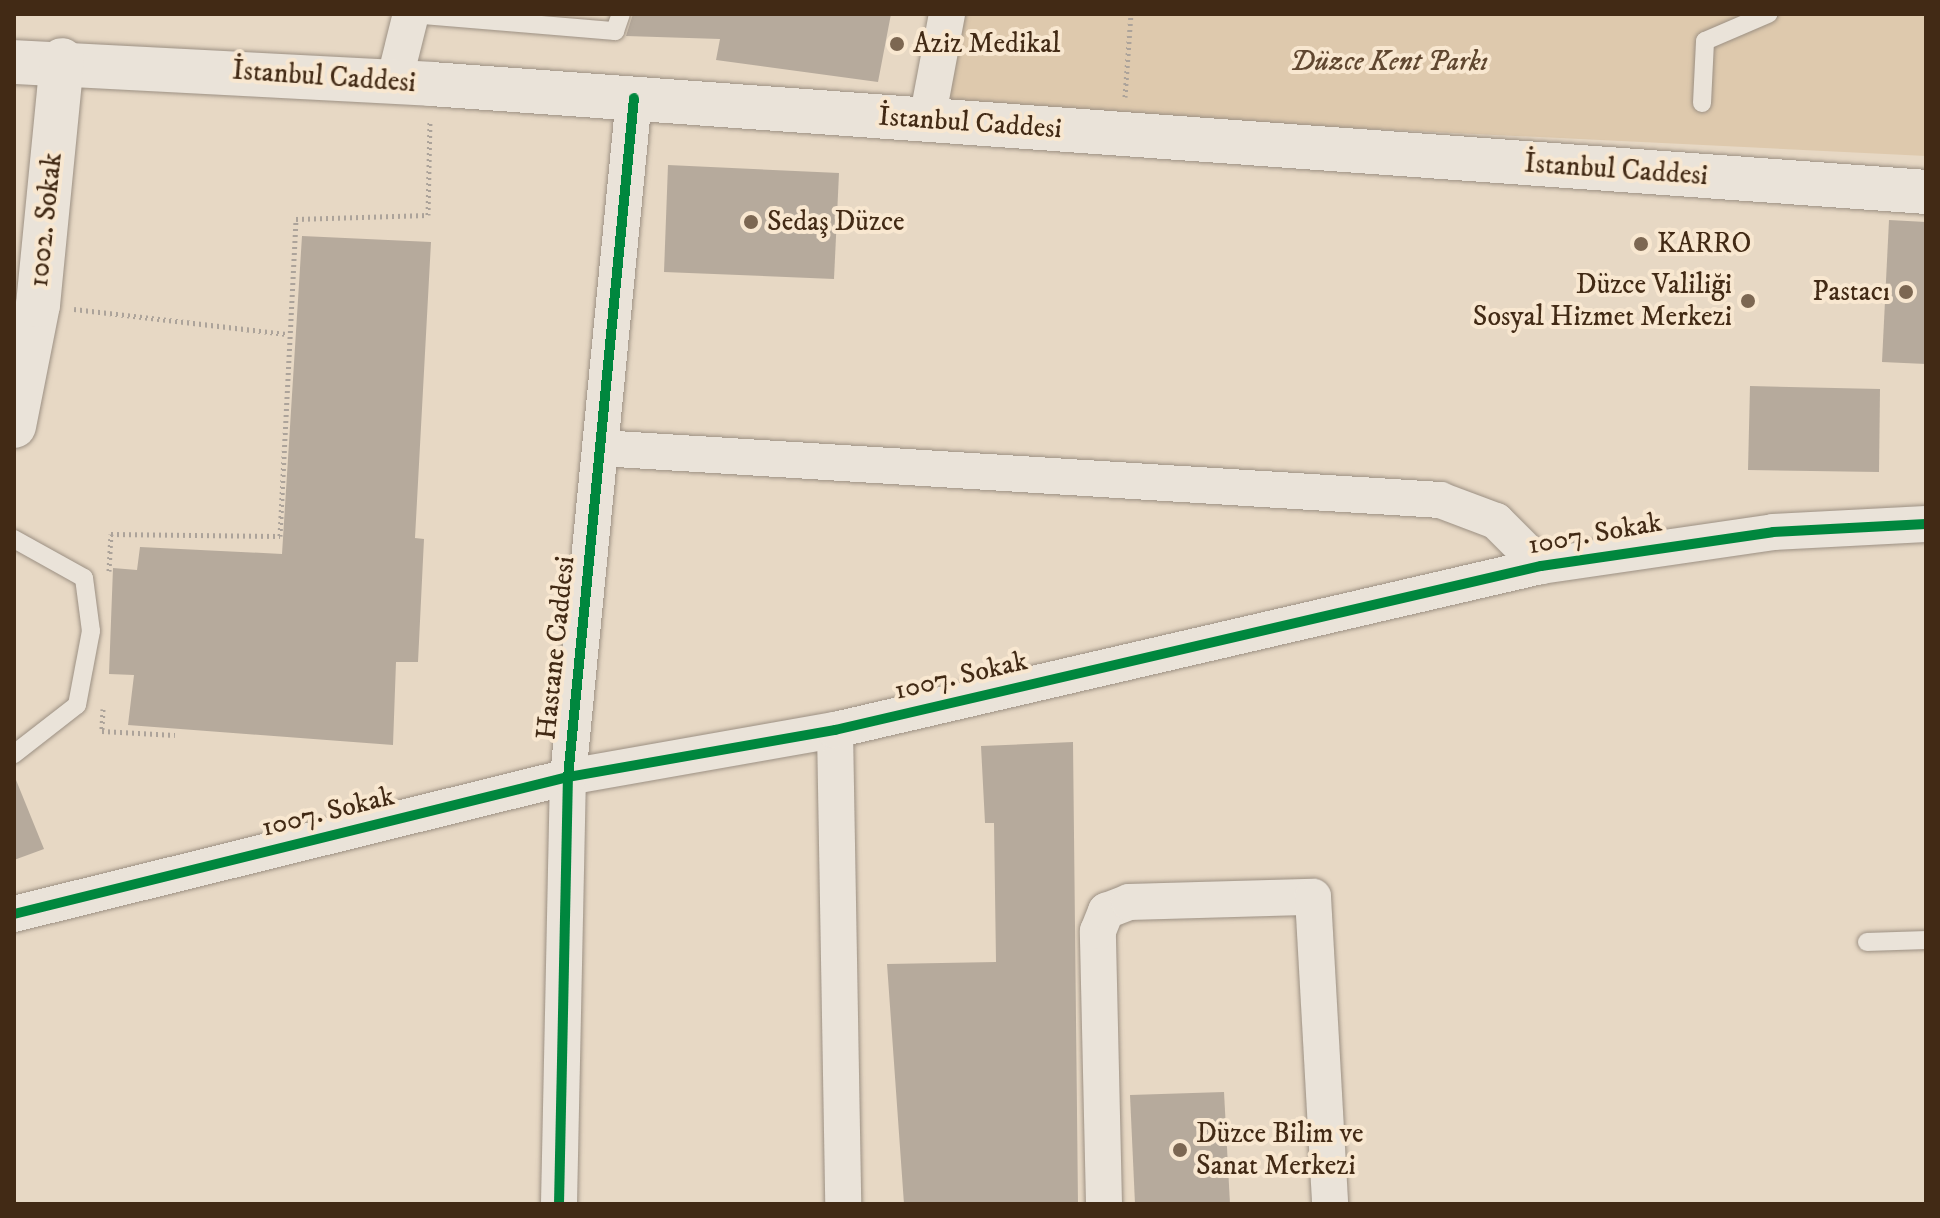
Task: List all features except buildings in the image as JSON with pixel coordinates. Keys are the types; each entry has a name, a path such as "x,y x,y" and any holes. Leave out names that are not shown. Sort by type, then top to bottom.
{"main road":[{"name":"İstanbul Caddesi","path":"14,62 62,60 634,98 1926,192"},
{"name":"1002. Sokak","path":"14,426 38,305 62,60"}],"street":[{"path":"411,14 412,83"},
{"path":"927,120 947,14"},
{"name":"Hastane Caddesi","path":"559,1204 568,777 634,98"},
{"path":"600,448 1440,500 1496,521 1541,566"},
{"name":"1007. Sokak","path":"14,914 568,777 835,730 1541,566 1773,532 1926,524"},
{"path":"835,730 843,1204"},
{"path":"1104,1204 1098,931 1106,911 1129,902 1313,897 1330,1204"}],"lane":[{"path":"411,14 615,31 621,14"},
{"path":"1702,103 1705,41 1768,14"},
{"path":"14,539 84,578 91,631 77,705 14,754"},
{"path":"1867,942 1926,940"}],"path":[{"path":"1123,134 1131,14"},
{"path":"109,580 111,534 280,536 287,334 296,219 428,215 412,83"},
{"path":"38,305 287,334"},
{"path":"104,701 102,731 175,735"}],"green space":[{"name":"Düzce Kent Parkı","path":"961,14 1926,14 1926,156 944,108"}],"cycle path":[{"path":"559,1204 568,777 634,98"},
{"path":"14,914 568,777 835,730 1541,566 1773,532 1926,524"}],"place":[{"name":"Aziz Medikal","path":"897,44"},
{"name":"Sedaş Düzce","path":"751,222"},
{"name":"KARRO","path":"1641,244"},
{"name":"Pastacı","path":"1906,292"},
{"name":"Düzce Valiliği Sosyal Hizmet Merkezi","path":"1748,301"},
{"name":"Düzce Bilim ve Sanat Merkezi","path":"1180,1150"}]}
